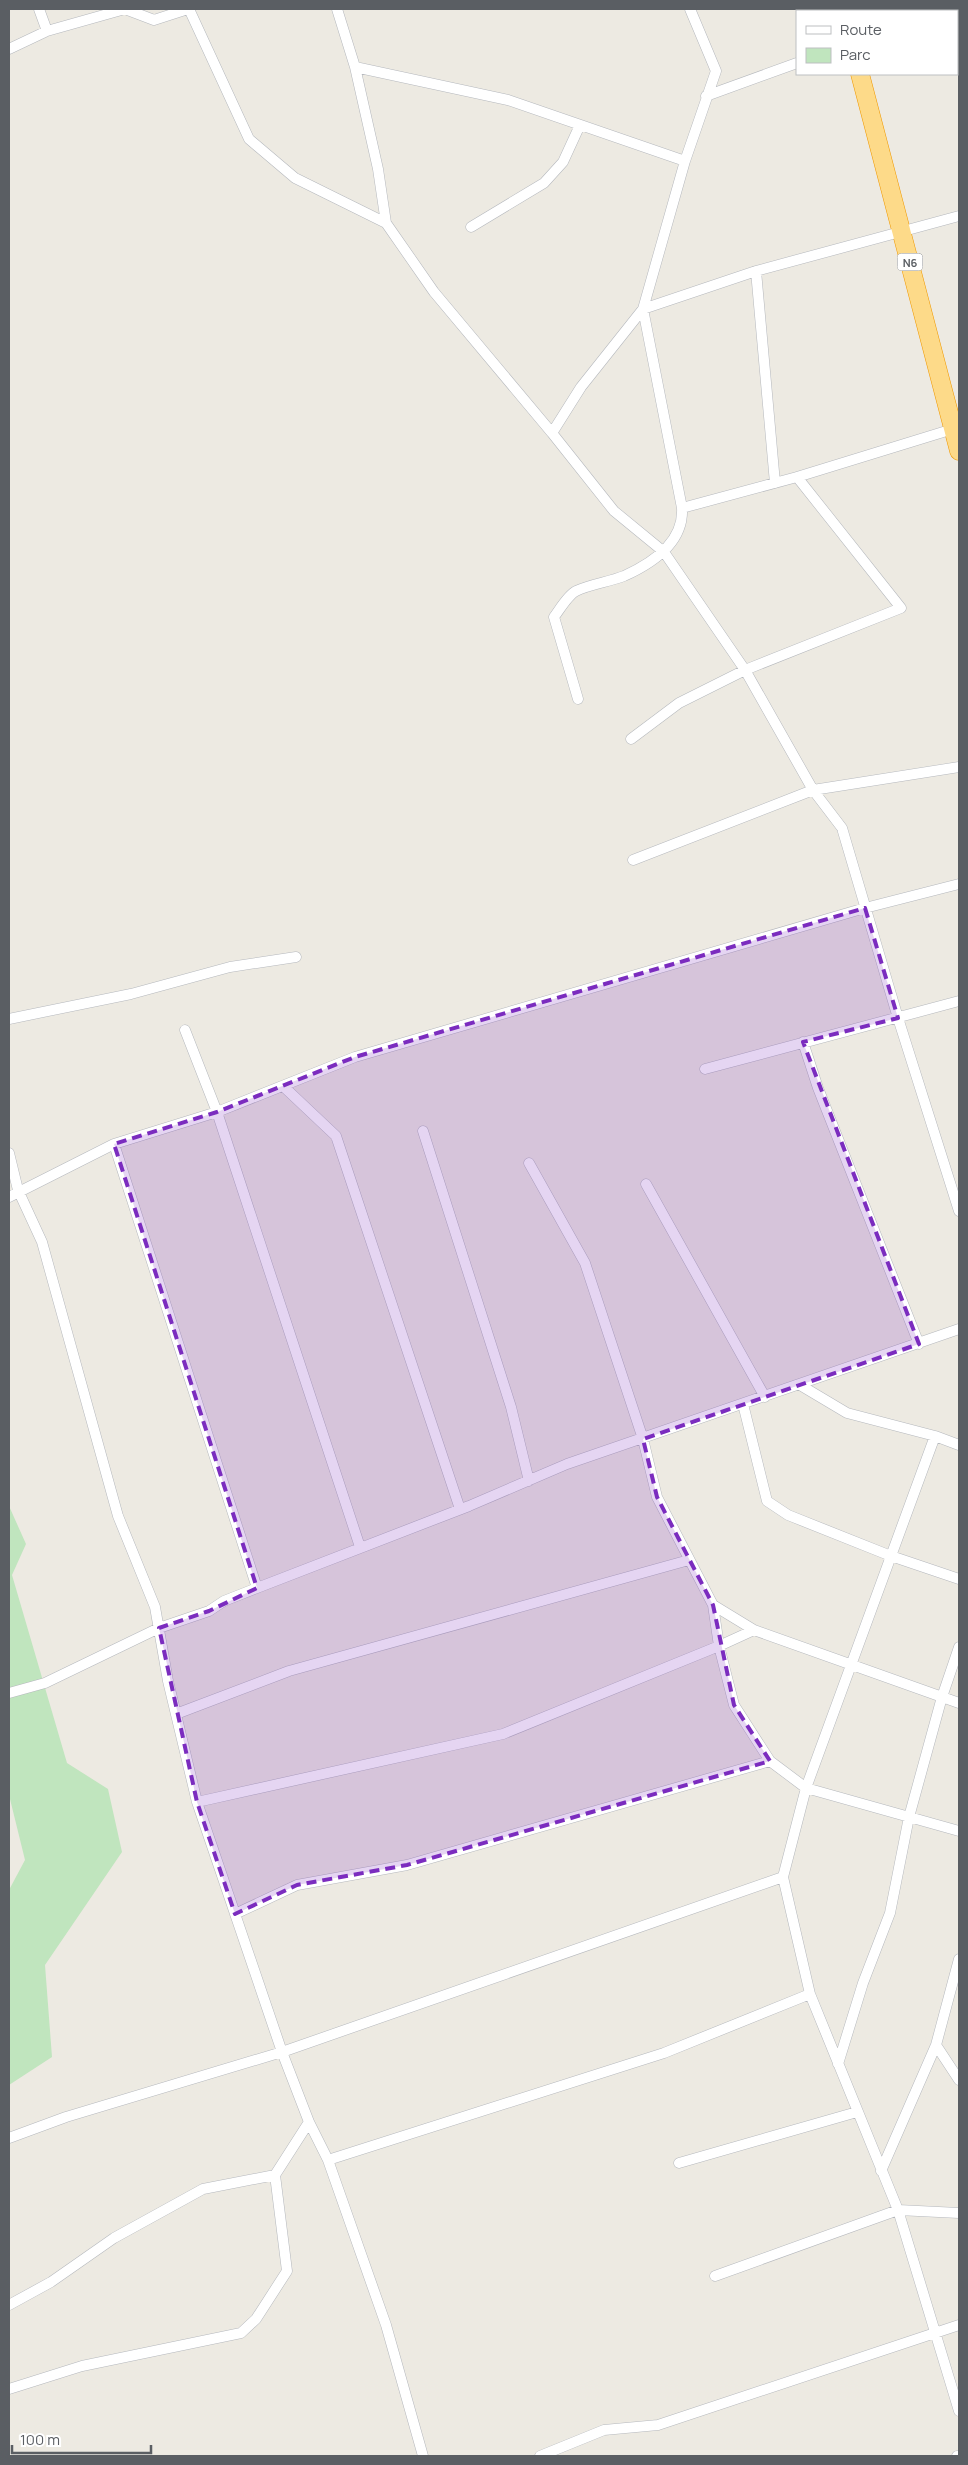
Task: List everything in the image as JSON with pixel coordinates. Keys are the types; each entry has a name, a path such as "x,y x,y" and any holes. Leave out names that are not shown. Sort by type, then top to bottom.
{"highway":[{"name":"N6","path":"860,75 959,451"}],"street":[{"path":"39,9 46,31"},
{"path":"9,49 46,31 125,9 154,20 189,9 249,138 295,178 386,223"},
{"path":"337,9 355,67 378,169 386,223 434,292 552,432 614,511 664,552 745,670 812,790 842,828 898,1018 959,1211"},
{"path":"552,432 581,387 643,309 685,161 716,71 690,9"},
{"path":"706,96 796,63"},
{"path":"355,67 508,100 685,161"},
{"path":"471,227 544,184 563,162 580,125"},
{"path":"643,309 756,272 902,230 959,216"},
{"path":"756,272 774,483"},
{"path":"578,699 554,617 574,592 625,575 664,552 679,532 683,521 643,309"},
{"path":"682,508 797,477 953,429"},
{"path":"631,740 679,703 745,670 901,608 797,477"},
{"path":"633,860 812,790 959,767"},
{"path":"13,1194 114,1144 217,1112 355,1057 865,908 959,884"},
{"path":"9,1019 131,994 230,967 296,957"},
{"path":"705,1069 959,1001"},
{"path":"185,1030 217,1112 360,1547"},
{"path":"803,1042 818,1088 919,1344"},
{"path":"283,1086 336,1136 460,1509"},
{"path":"423,1131 511,1406 529,1480"},
{"path":"114,1144 257,1588"},
{"path":"9,1153 13,1194 42,1242 118,1516 155,1606 176,1714 197,1802 282,2052 309,2122 328,2160 386,2325 423,2456"},
{"path":"530,1163 585,1262 643,1439 657,1497 713,1605 719,1646 734,1705 770,1761 806,1788 959,1831"},
{"path":"646,1184 766,1397"},
{"path":"9,1693 46,1683 159,1628 209,1611 224,1601 460,1509 567,1464 643,1439 677,1424 766,1397 959,1329"},
{"path":"800,1385 847,1413 936,1436 959,1445"},
{"path":"743,1404 767,1501 788,1514 891,1556 959,1578"},
{"path":"936,1436 806,1788 783,1877 810,1994 898,2210 959,2411"},
{"path":"176,1714 289,1671 689,1560"},
{"path":"713,1605 754,1630 959,1703"},
{"path":"197,1802 503,1734 754,1630"},
{"path":"838,2064 863,1984 890,1913 909,1817 942,1697 959,1647"},
{"path":"235,1914 297,1885 407,1865 770,1761"},
{"path":"9,2138 66,2117 282,2052 783,1877"},
{"path":"881,2171 936,2045 959,1959"},
{"path":"328,2160 664,2053 810,1994"},
{"path":"936,2045 959,2080"},
{"path":"679,2163 857,2112"},
{"path":"9,2389 82,2366 241,2333 256,2320 287,2271 276,2176 309,2122"},
{"path":"9,2305 51,2282 114,2238 203,2189 276,2176"},
{"path":"715,2276 898,2210 959,2213"},
{"path":"540,2456 604,2430 658,2425 959,2325"}],"highlighted area":[{"path":"865,908 898,1018 803,1042 919,1344 643,1439 657,1497 713,1605 734,1705 770,1761 407,1865 297,1885 235,1914 197,1802 159,1628 209,1611 257,1588 114,1144 217,1112 355,1057"}],"green space":[{"path":"9,1506 26,1544 12,1575 67,1763 108,1789 122,1852 45,1965 52,2057 9,2085 9,1890 25,1860 9,1795"}]}
